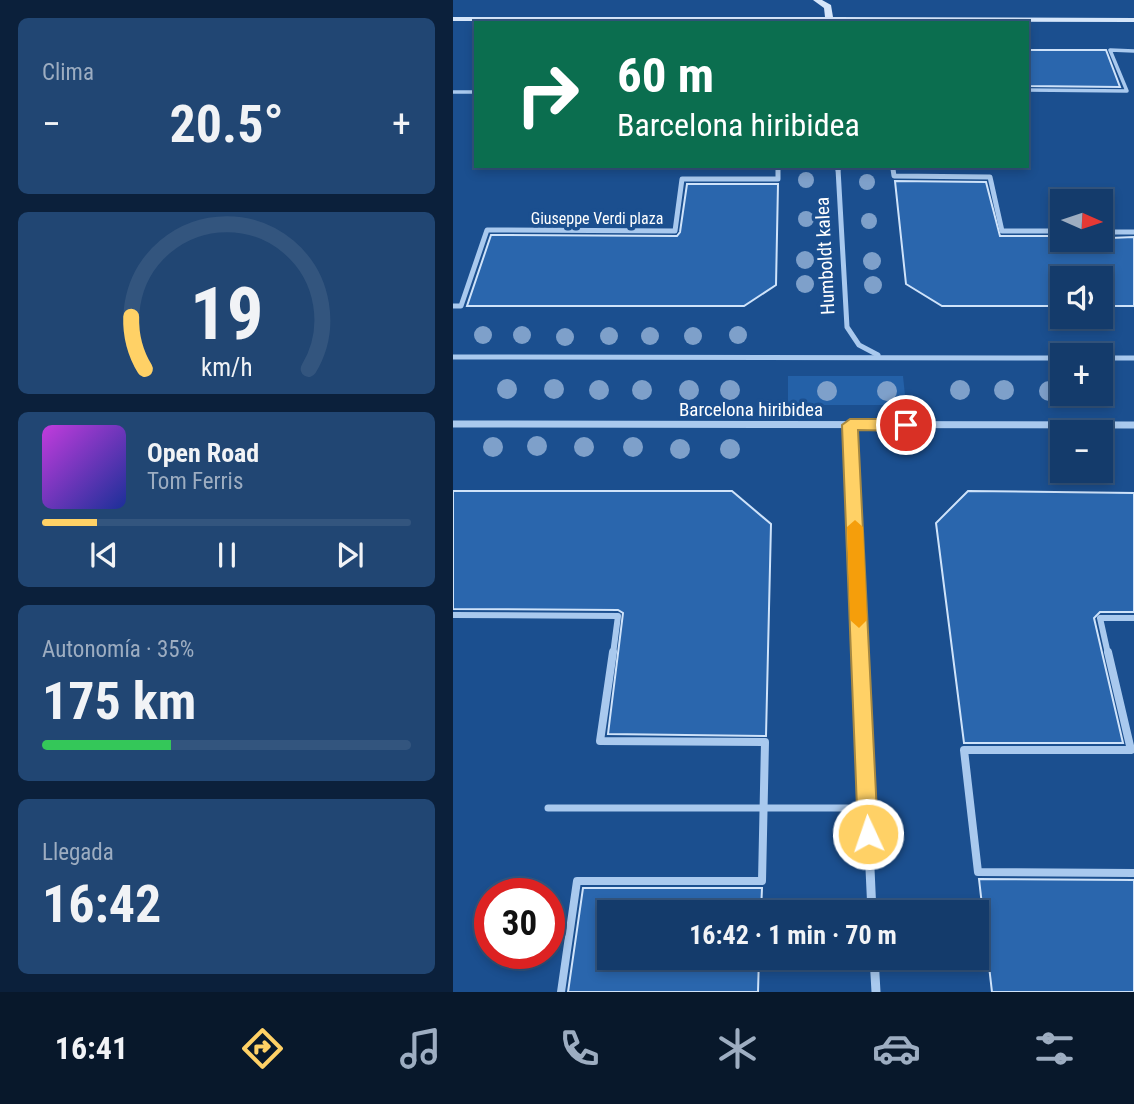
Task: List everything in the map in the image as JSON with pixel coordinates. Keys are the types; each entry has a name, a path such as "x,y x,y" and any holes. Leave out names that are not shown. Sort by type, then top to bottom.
{"main road":[{"path":"817,0 828,7 830,21"},
{"path":"453,19 1134,20"},
{"path":"850,21 855,20"}],"street":[{"path":"1029,90 1127,91 1110,50 1134,51"},
{"path":"453,92 474,92"},
{"name":"Giuseppe Verdi plaza","path":"453,306 461,306 487,230 675,231 682,178 778,179 778,168"},
{"name":"Humboldt kalea","path":"838,168 847,327 851,339 862,349 893,357"},
{"path":"893,168 894,176 990,177 1002,231 1050,231"},
{"path":"1113,232 1134,232"},
{"path":"453,357 1050,358"},
{"path":"1113,358 1134,358"},
{"name":"Barcelona hiribidea","path":"453,424 1134,425"},
{"path":"850,425 871,900"},
{"path":"453,615 618,616 600,741 766,742 762,881 577,881 561,992"},
{"path":"1134,618 1100,618 1131,750 965,750 978,872 1134,873"},
{"path":"875,970 876,992"}],"lane":[{"path":"549,808 867,808"}],"shaded area":[{"path":"788,376 903,376 906,405 788,405"}],"building":[{"path":"1029,50 1106,50 1120,87 1029,86"},
{"path":"895,181 986,182 1000,236 1050,236 1050,252 1113,252 1113,238 1134,237 1134,306 1113,306 1113,266 1050,266 1050,306 942,306 906,284"},
{"path":"687,184 778,184 776,285 744,306 467,306 491,235 677,236 680,232"},
{"path":"453,491 732,491 771,524 766,736 608,734 623,613 618,610 453,609"},
{"path":"968,491 1134,493 1134,612 1100,612 1094,618 1123,743 964,743 936,523"},
{"path":"979,879 1134,880 1134,992 992,992 989,966 989,900 981,900"},
{"path":"583,888 762,888 762,900 597,900 597,970 759,970 758,992 568,992"}],"slow traffic":[{"path":"855,527 859,620"}],"route":[{"path":"868,834 850,425 906,425"}]}
